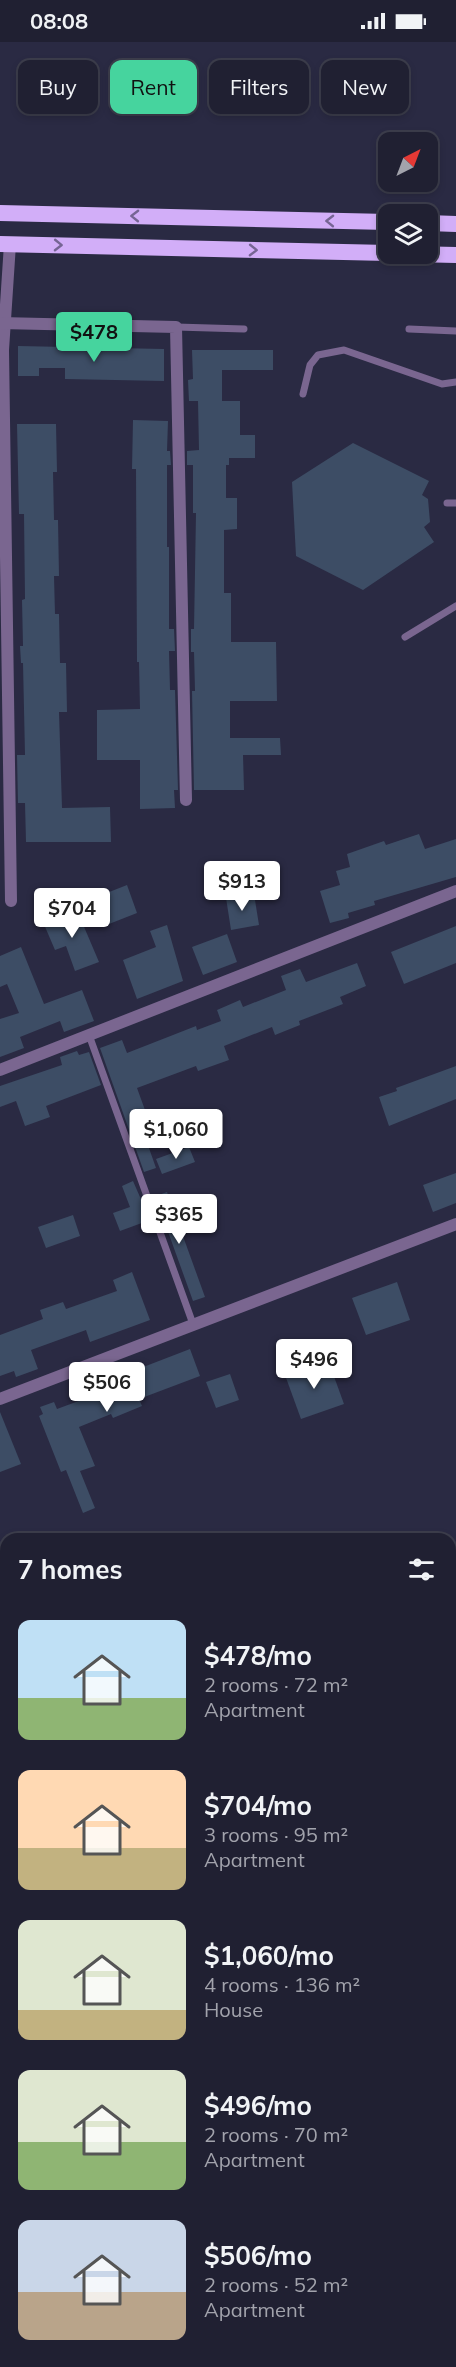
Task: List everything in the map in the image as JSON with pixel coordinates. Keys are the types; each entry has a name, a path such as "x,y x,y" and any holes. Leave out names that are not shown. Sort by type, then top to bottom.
{"highway":[{"path":"0,213 378,222"},
{"path":"438,223 456,224"},
{"path":"5,244 378,253"},
{"path":"438,255 456,255"}],"street":[{"path":"5,244 3,350 12,901"},
{"path":"3,323 176,327 186,800"},
{"path":"0,1070 456,891"},
{"path":"0,1399 456,1224"}],"lane":[{"path":"176,327 244,329"},
{"path":"409,329 456,331"},
{"path":"303,393 310,365 318,355 344,350 442,384 456,382"},
{"path":"447,503 456,503"},
{"path":"405,637 456,606"},
{"path":"89,1035 192,1324"}],"building":[{"path":"18,346 164,349 164,381 65,379 65,368 39,368 39,376 18,376"},
{"path":"192,350 273,350 273,370 222,370 222,401 240,401 240,435 255,435 255,458 229,458 229,465 226,465 226,498 237,498 237,529 224,530 224,593 231,593 231,642 276,642 277,701 230,701 230,738 280,738 281,755 243,755 244,790 194,790 192,691 195,691 191,629 194,629 196,513 193,513 193,465 187,465 187,451 199,450 198,401 189,401 188,380 193,379"},
{"path":"133,420 168,421 167,451 170,451 171,465 167,465 169,629 174,629 175,651 169,651 170,690 175,690 178,790 174,790 175,808 140,809 140,760 97,760 97,710 140,709 139,662 137,662 136,469 132,469"},
{"path":"17,424 56,424 57,472 53,472 54,520 58,520 59,576 54,576 55,614 59,614 60,663 66,663 67,712 59,712 62,808 110,807 111,842 26,842 25,803 18,803 17,755 25,755 23,663 21,663 20,646 23,646 22,600 25,599 24,514 19,514"},
{"path":"353,443 429,481 422,495 428,499 430,522 424,527 434,542 363,590 296,556 292,482"},
{"path":"419,834 425,849 456,839 456,877 374,901 375,905 348,913 349,918 330,923 320,891 340,885 336,871 350,867 347,854 384,841 386,845"},
{"path":"127,885 137,913 109,924 99,896"},
{"path":"254,894 259,925 231,930 226,898"},
{"path":"76,908 99,962 75,971 66,946 55,950 43,922"},
{"path":"167,925 183,981 137,999 123,960 156,947 150,931"},
{"path":"456,926 456,963 404,984 391,952"},
{"path":"227,934 237,962 203,975 192,947"},
{"path":"21,947 44,1004 82,990 94,1021 64,1032 60,1021 20,1037 24,1048 0,1057 0,1019 19,1013 7,984 0,987 0,956"},
{"path":"357,963 366,986 340,997 343,1004 299,1021 300,1025 275,1035 272,1027 224,1046 229,1060 198,1071 196,1066 137,1088 145,1110 139,1112 145,1130 143,1131 156,1168 144,1172 100,1048 122,1040 127,1053 196,1026 197,1030 221,1021 217,1010 240,1000 243,1007 286,990 281,976 300,969 306,982"},
{"path":"77,1051 79,1055 89,1052 101,1085 46,1106 50,1117 25,1126 16,1101 0,1107 0,1086 62,1065 60,1057"},
{"path":"456,1066 456,1099 389,1126 379,1097 397,1091 396,1088"},
{"path":"189,1147 195,1162 162,1174 156,1159"},
{"path":"456,1173 456,1203 433,1212 423,1185"},
{"path":"133,1181 150,1220 120,1231 113,1213 130,1207 122,1186"},
{"path":"167,1192 205,1297 193,1301 162,1215 160,1216 153,1197"},
{"path":"73,1215 80,1236 46,1248 38,1227"},
{"path":"132,1272 150,1320 90,1342 86,1330 31,1350 38,1369 16,1377 14,1371 0,1376 0,1335 43,1319 40,1310 63,1302 66,1309 117,1291 113,1280"},
{"path":"397,1282 410,1320 366,1335 352,1298"},
{"path":"190,1349 200,1376 139,1399 142,1406 113,1418 111,1414 79,1427 95,1466 80,1471 95,1508 83,1513 66,1470 61,1472 39,1416 43,1414 40,1407 54,1402 57,1409 84,1399 79,1384 91,1379 94,1386"},
{"path":"328,1360 344,1404 301,1419 285,1375"},
{"path":"230,1374 239,1400 216,1408 206,1382"},
{"path":"0,1412 21,1464 0,1472"}]}
